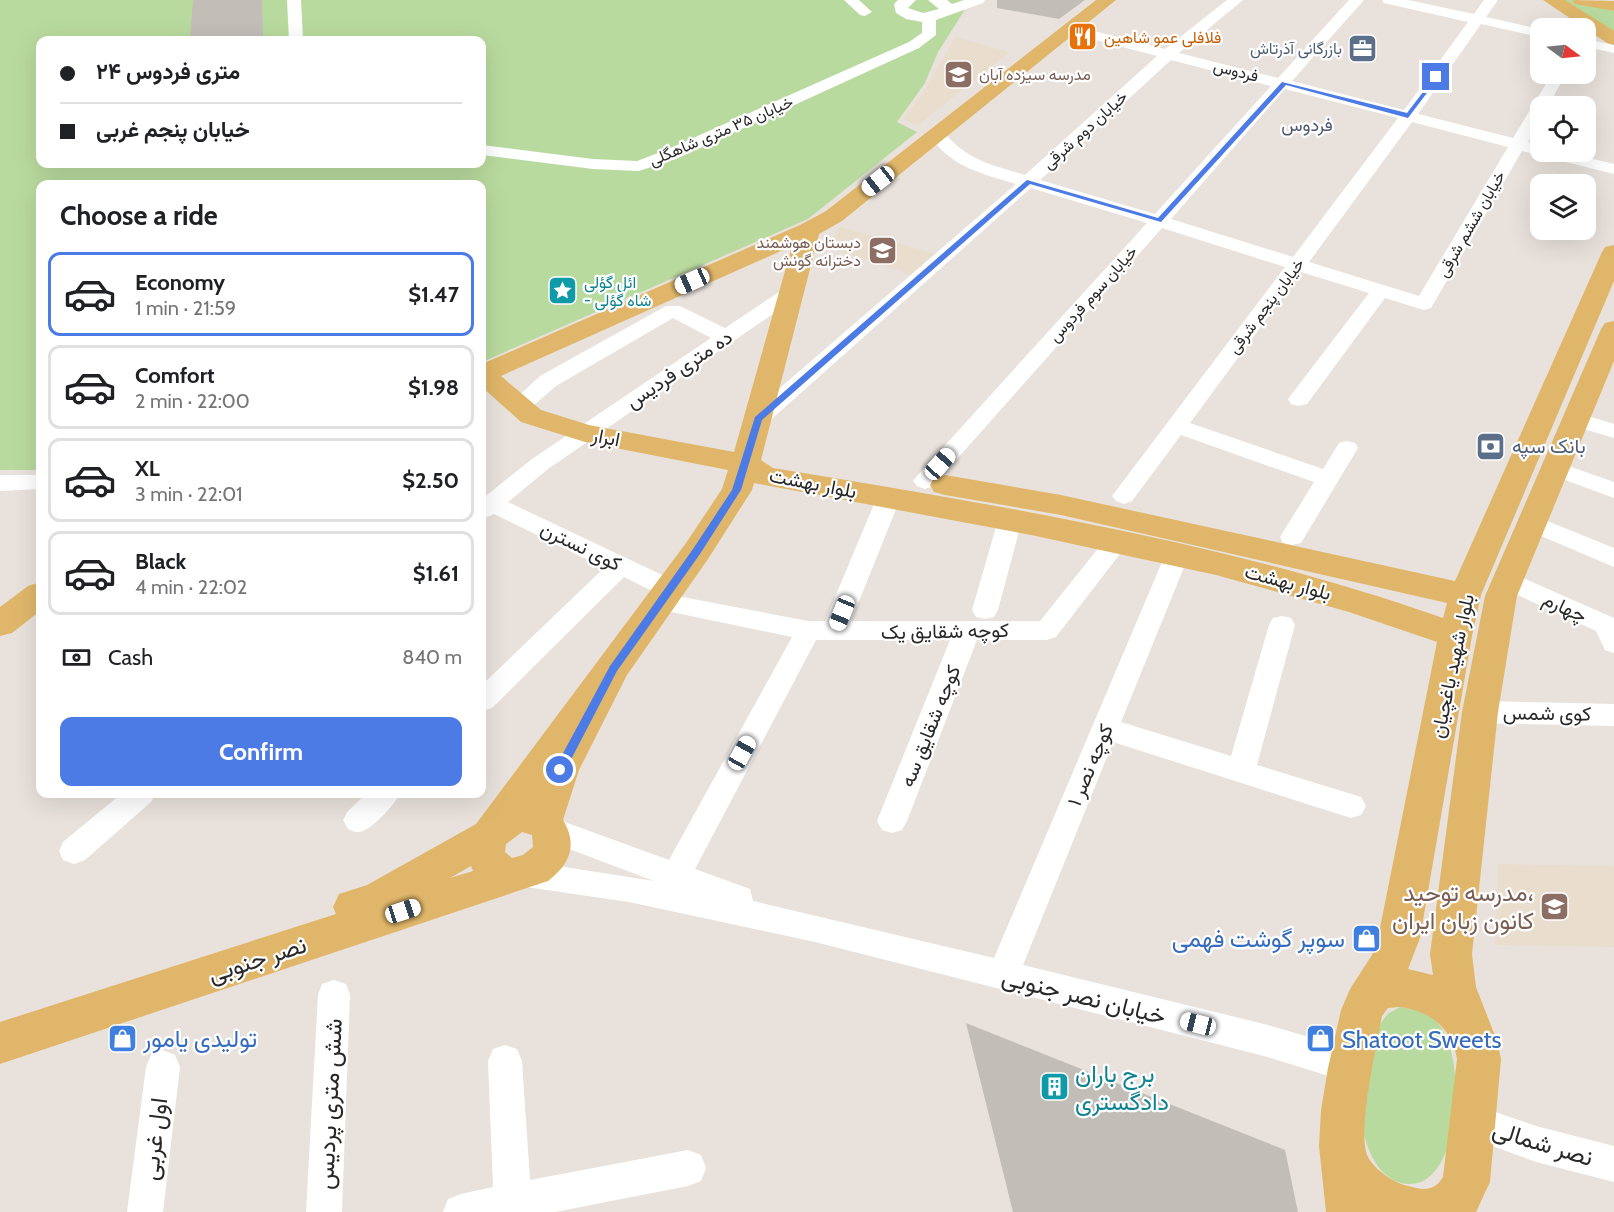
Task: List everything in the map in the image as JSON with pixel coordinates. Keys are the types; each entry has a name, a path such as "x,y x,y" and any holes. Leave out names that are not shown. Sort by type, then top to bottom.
{"main road":[{"path":"486,372 808,231 834,216 1107,0"},
{"path":"1552,0 1614,39"},
{"path":"1581,0 1614,6"},
{"path":"493,831 508,820 533,817 547,825 555,839 554,849 548,860 538,868 519,874 501,873 491,866 486,857 485,847 493,831 666,595 737,490 746,464 808,231"},
{"name":"بلوار شهید یاغچیان","path":"1373,994 1390,963 1399,938 1455,636 1466,596 1613,257"},
{"name":"بلوار شهید یاغچیان","path":"1467,1023 1455,987 1450,954 1480,712 1501,596 1575,419 1610,350"},
{"name":"ابرار","path":"486,378 531,416 585,433 746,464"},
{"name":"بلوار بهشت","path":"746,464 773,455 1061,505 1466,596"},
{"name":"بلوار بهشت","path":"746,464 765,476 1010,520 1177,555 1319,590 1455,636"},
{"path":"1420,623 1434,621 1441,614 1441,604 1434,594 1421,586"},
{"path":"0,624 36,597"},
{"path":"547,825 560,770 613,668"},
{"name":"نصر جنوبی","path":"0,1020 377,900 493,831"},
{"name":"نصر جنوبی","path":"0,1043 519,874"},
{"path":"1344,1160 1358,1180 1376,1197 1398,1209 1433,1211 1457,1199 1466,1182 1479,1059 1476,1040 1467,1023 1450,1007 1430,995 1410,988 1390,988 1373,994 1365,1002 1360,1016 1351,1066 1342,1138 1344,1160 1350,1212"}],"street":[{"path":"294,0 296,36"},
{"path":"851,0 865,12"},
{"path":"909,0 901,4 901,10 904,13 929,17 978,0"},
{"path":"935,0 946,5 946,11"},
{"name":"خیابان دوم شرقی","path":"758,419 1029,181 1168,54 1236,0"},
{"name":"خیابان سوم فردوس","path":"925,481 1357,0"},
{"path":"1389,0 1530,31"},
{"name":"خیابان پنجم شرقی","path":"1124,496 1408,116 1491,0"},
{"name":"خیابان ۳۵ متری شاهگلی","path":"486,151 593,164 639,166 672,154 914,45 929,35 929,17"},
{"name":"فردوس","path":"1070,29 1530,147"},
{"path":"1596,45 1614,49"},
{"name":"خیابان ششم شرقی","path":"1381,290 1424,304 1553,84"},
{"path":"937,135 945,145 972,165 1381,290 1299,399"},
{"path":"1586,162 1614,169"},
{"name":"ده متری فردیس","path":"486,507 540,464 792,292"},
{"path":"518,406 548,381 673,310 726,337"},
{"path":"1575,419 1614,431"},
{"path":"1177,426 1329,479"},
{"path":"1292,537 1347,448"},
{"path":"1554,468 1614,490"},
{"path":"0,483 36,482"},
{"path":"676,876 821,632 888,497"},
{"name":"کوی نسترن","path":"486,507 621,566 666,595"},
{"path":"984,610 1010,520"},
{"path":"1530,522 1614,558"},
{"name":"کوچه شقایق یک","path":"666,595 821,632 1047,630 1117,542"},
{"name":"کوچه نصر ۱","path":"1002,976 1177,555"},
{"path":"486,697 621,566"},
{"name":"چهارم","path":"1507,580 1606,626 1614,643"},
{"path":"1241,771 1282,626"},
{"name":"کوچه شقایق سه","path":"892,821 967,631"},
{"name":"کوی شمس","path":"1480,712 1614,715"},
{"path":"1105,728 1351,806"},
{"path":"74,851 136,798"},
{"path":"358,820 381,798"},
{"name":"خیابان نصر جنوبی","path":"547,825 815,928"},
{"name":"خیابان نصر جنوبی","path":"519,874 629,889 815,928 1264,1040 1351,1066"},
{"name":"شش متری پردیس","path":"324,1212 334,995"},
{"path":"505,1061 513,1207"},
{"name":"اول غربی","path":"145,1212 163,1067"},
{"name":"نصر شمالی","path":"1472,1122 1536,1144 1614,1164"},
{"path":"461,1212 513,1207 688,1168"}],"shaded area":[{"name":"مدرسه سیزده آبان","path":"955,37 1010,52 917,126 902,119 921,96"},
{"name":"دبستان هوشمند دخترانه گونش","path":"840,227 940,255 916,276 826,247"},
{"name":"مدرسه توحید، کانون زبان ایران","path":"1498,864 1614,866 1614,947 1495,945"}],"green space":[{"name":"ائل گؤلی - شاه گؤلی","path":"0,0 971,0 938,52 925,83 897,122 917,132 808,219 486,360 486,180 36,180 36,470 0,470"},
{"path":"1558,0 1571,0 1614,10 1614,35 1596,24 1596,18 1587,18"},
{"path":"1400,1007 1427,1014 1434,1019 1445,1035 1453,1058 1456,1086 1455,1115 1449,1142 1440,1164 1426,1179 1408,1184 1396,1181 1385,1174 1377,1164 1365,1139 1361,1112 1364,1089 1379,1028 1388,1014"}],"building":[{"path":"193,0 262,0 263,36 190,36"},
{"path":"997,0 1085,0 1059,19 997,8"},
{"name":"برج باران دادگستری","path":"966,1023 1285,1150 1298,1212 1013,1212"}],"place":[{"name":"فلافلی عمو شاهین","path":"1083,37"},
{"name":"بازرگانی آذرتاش","path":"1363,48"},
{"name":"مدرسه سیزده آبان","path":"958,74"},
{"name":"دبستان هوشمند دخترانه گونش","path":"882,251"},
{"name":"ائل گؤلی - شاه گؤلی","path":"563,291"},
{"name":"بانک سپه","path":"1491,446"},
{"name":"مدرسه توحید، کانون زبان ایران","path":"1555,906"},
{"name":"سوپر گوشت فهمی","path":"1366,938"},
{"name":"تولیدی یامور","path":"122,1038"},
{"name":"Shatoot Sweets","path":"1321,1039"},
{"name":"برج باران دادگستری","path":"1054,1087"}],"district":[{"name":"فردوس","path":"1307,125"}],"route":[{"path":"560,770 613,668 697,551 737,490 758,419 1029,181 1159,221 1284,83 1408,116 1436,77"}]}
